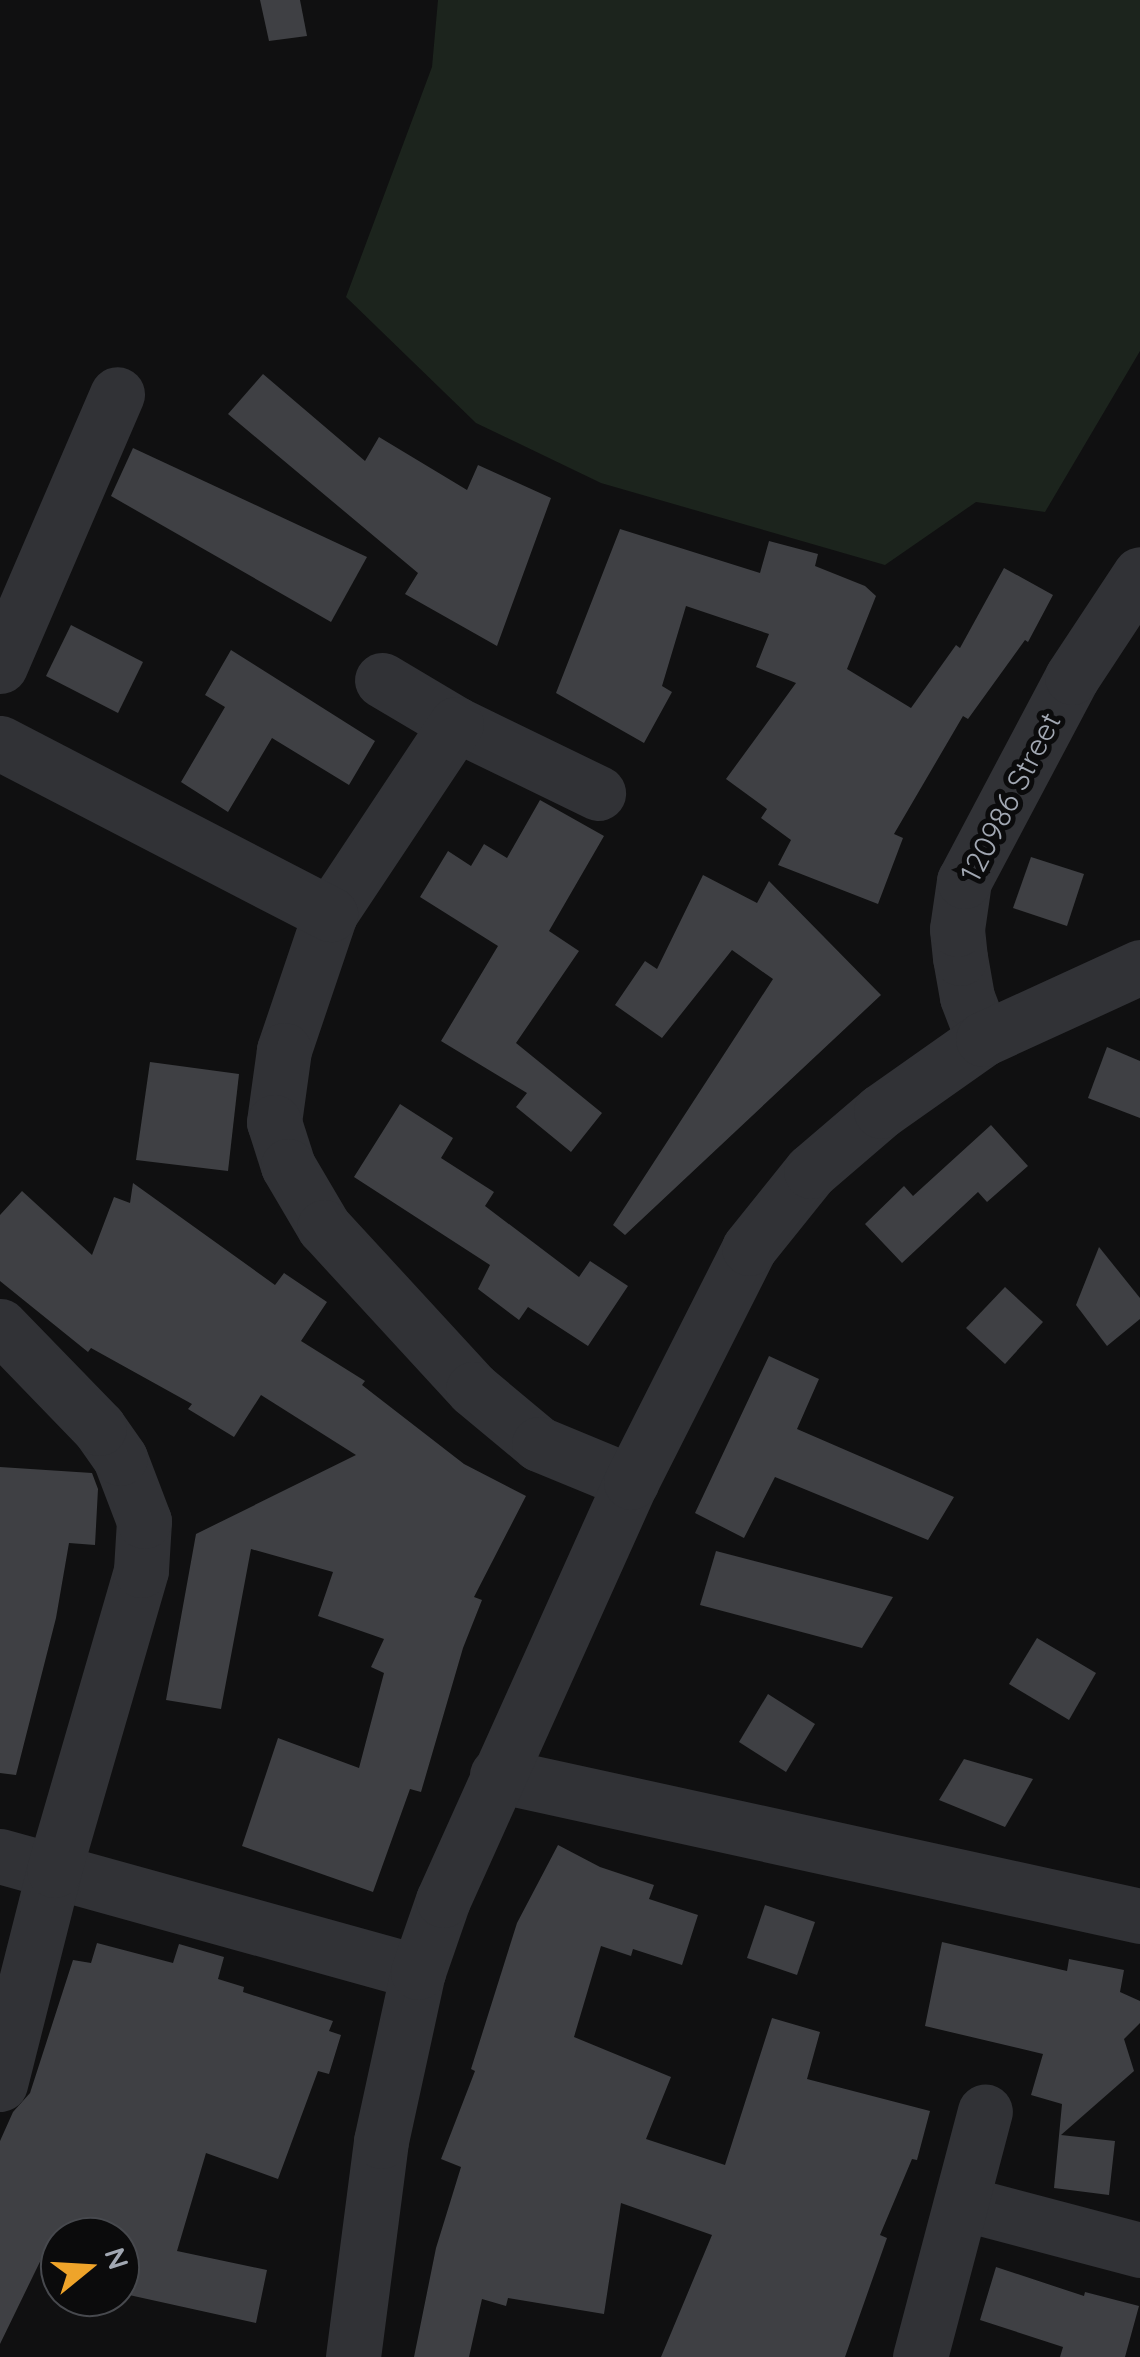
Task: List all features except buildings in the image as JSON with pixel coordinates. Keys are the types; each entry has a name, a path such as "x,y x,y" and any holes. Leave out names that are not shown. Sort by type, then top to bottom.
{"street":[{"path":"0,666 117,394"},
{"name":"120986 Street","path":"983,1040 960,958 957,929 964,881 1072,677 1140,574"},
{"path":"382,680 456,724 598,793"},
{"path":"456,724 330,914 299,996 275,1092 274,1122 288,1166 324,1227 473,1388 539,1444 631,1482"},
{"path":"0,744 330,914"},
{"path":"353,2357 381,2141 418,1972 497,1776 631,1482 749,1248 811,1172 882,1110 983,1040 1140,967"},
{"path":"0,1326 100,1428 120,1458 144,1521 141,1570 54,1870 0,2084"},
{"path":"497,1776 1140,1916"},
{"path":"0,1856 418,1972"},
{"path":"920,2357 984,2111"},
{"path":"962,2204 1140,2250"}],"shaded area":[{"path":"438,0 1140,0 1140,351 1045,512 976,502 885,565 601,483 476,423 346,297 432,67"}]}
